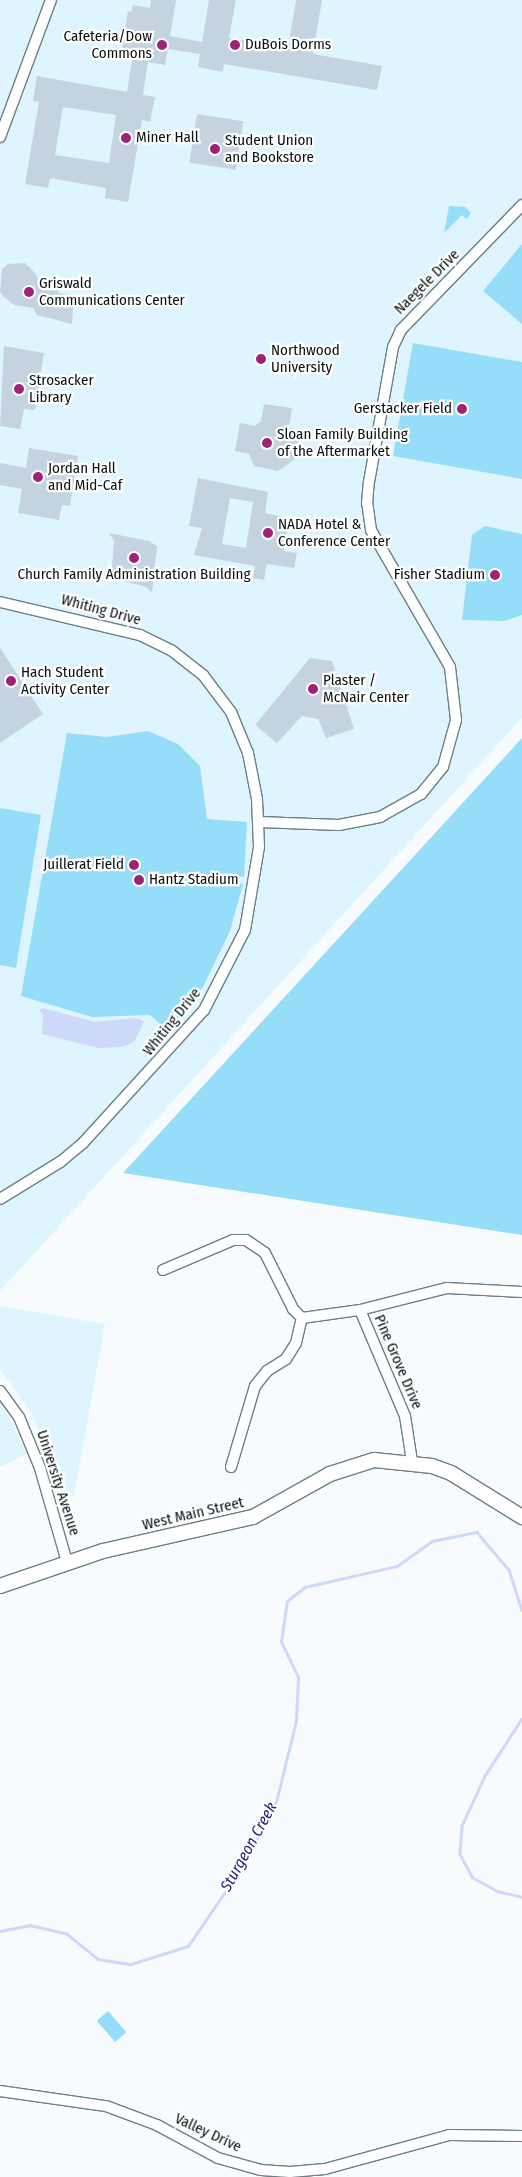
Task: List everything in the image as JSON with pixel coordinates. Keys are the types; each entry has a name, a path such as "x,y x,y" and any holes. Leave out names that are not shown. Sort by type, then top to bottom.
{"street":[{"path":"0,137 51,0"},
{"name":"Naegele Drive","path":"259,822 339,825 380,817 421,794 443,767 456,720 450,667 371,530 367,503 369,482 393,347 401,330 522,204"},
{"name":"Whiting Drive","path":"0,602 140,635 198,670 218,690 241,732 254,776 259,822 257,876 245,930 204,1010 82,1143 60,1162 0,1198"},
{"path":"163,1270 233,1240 246,1240 264,1253 293,1309 302,1318 296,1343 286,1359 267,1372 255,1386 231,1467"},
{"path":"360,1310 447,1288 522,1292"},
{"name":"Pine Grove Drive","path":"302,1318 360,1310 405,1416 412,1461"},
{"name":"University Avenue","path":"0,1391 19,1417 40,1468 67,1562"},
{"name":"West Main Street","path":"0,1586 67,1562 252,1517 350,1465 374,1460 412,1461 451,1473 522,1517"},
{"name":"Valley Drive","path":"0,2091 106,2106 157,2125 218,2158 261,2170 290,2172 325,2169 449,2135 522,2136"}],"shaded area":[{"name":"Northwood University","path":"0,0 522,0 522,718 0,1291"},
{"path":"449,206 465,207 471,213 467,219 462,215 444,233"},
{"path":"522,244 522,324 483,291"},
{"name":"Gerstacker Field","path":"413,343 522,362 522,479 393,456"},
{"name":"Fisher Stadium","path":"485,526 522,534 522,615 504,621 462,620 472,535"},
{"name":"Hantz Stadium","path":"148,731 178,744 200,766 207,819 247,822 244,877 237,876 236,883 243,884 230,931 203,987 168,1031 150,1015 92,1017 21,996 67,733 107,737"},
{"path":"522,738 522,1235 123,1173 437,831"},
{"path":"0,808 41,815 16,968 0,965"},
{"path":"43,1008 95,1022 135,1018 144,1021 135,1041 123,1047 99,1048 42,1034 43,1015 39,1010"},
{"path":"0,1306 105,1324 74,1496 63,1496 32,1414 0,1369"},
{"path":"0,1400 27,1454 0,1467"},
{"path":"108,2011 126,2032 115,2042 97,2021"}],"building":[{"path":"151,0 176,0 170,36 202,42 209,0 236,0 229,38 288,48 296,0 322,0 313,54 382,66 377,90 224,64 223,72 198,67 200,54 168,49 165,65 148,62 143,95 155,97 150,122 142,120 128,202 105,198 106,188 50,178 48,188 25,184 39,102 33,101 37,76 127,92 132,60 120,57 128,11 131,12 133,5 150,8","holes":["63,107 116,115 109,163 55,155"]},
{"name":"Student Union and Bookstore","path":"197,114 243,121 236,170 189,162"},
{"name":"Griswald Communications Center","path":"25,263 36,274 39,284 59,287 58,293 74,296 72,324 37,315 33,308 14,305 0,292 2,269 8,264"},
{"name":"Strosacker Library","path":"4,346 44,353 35,410 24,409 20,429 0,426"},
{"name":"Sloan Family Building of the Aftermarket","path":"264,404 292,408 289,427 299,435 295,459 278,471 254,466 249,454 235,451 240,423 255,426 261,421"},
{"name":"Jordan Hall and Mid-Caf","path":"29,448 78,456 70,506 62,505 59,520 18,513 22,489 0,485 0,463 26,468"},
{"name":"NADA Hotel & Conference Center","path":"198,478 268,492 265,513 289,518 284,551 297,553 294,568 267,564 264,580 253,578 255,566 194,555 202,528 189,526","holes":["230,498 253,502 246,548 222,544"]},
{"name":"Church Family Administration Building","path":"109,533 149,541 157,546 152,593 146,587 111,578 114,541"},
{"name":"Hach Student Activity Center","path":"0,648 43,714 0,743"},
{"name":"Plaster / McNair Center","path":"310,658 332,661 354,729 326,738 318,719 302,716 277,743 255,725"}],"waterway":[{"name":"Sturgeon Creek","path":"0,1931 30,1925 66,1933 98,1959 131,1964 188,1946 242,1867 276,1802 296,1721 298,1677 281,1642 287,1601 305,1587 397,1566 432,1541 477,1532 509,1570 522,1610"},
{"name":"Sturgeon Creek","path":"522,1719 485,1776 462,1826 460,1854 472,1877 497,1891 522,1897"}],"place":[{"name":"Cafeteria/Dow Commons","path":"162,45"},
{"name":"DuBois Dorms","path":"235,45"},
{"name":"Miner Hall","path":"126,138"},
{"name":"Student Union and Bookstore","path":"215,149"},
{"name":"Griswald Communications Center","path":"29,292"},
{"name":"Northwood University","path":"261,359"},
{"name":"Strosacker Library","path":"19,389"},
{"name":"Gerstacker Field","path":"462,409"},
{"name":"Sloan Family Building of the Aftermarket","path":"267,443"},
{"name":"Jordan Hall and Mid-Caf","path":"38,477"},
{"name":"NADA Hotel & Conference Center","path":"268,533"},
{"name":"Church Family Administration Building","path":"134,558"},
{"name":"Fisher Stadium","path":"495,575"},
{"name":"Hach Student Activity Center","path":"11,681"},
{"name":"Plaster / McNair Center","path":"313,689"},
{"name":"Juillerat Field","path":"134,865"},
{"name":"Hantz Stadium","path":"139,880"}]}
